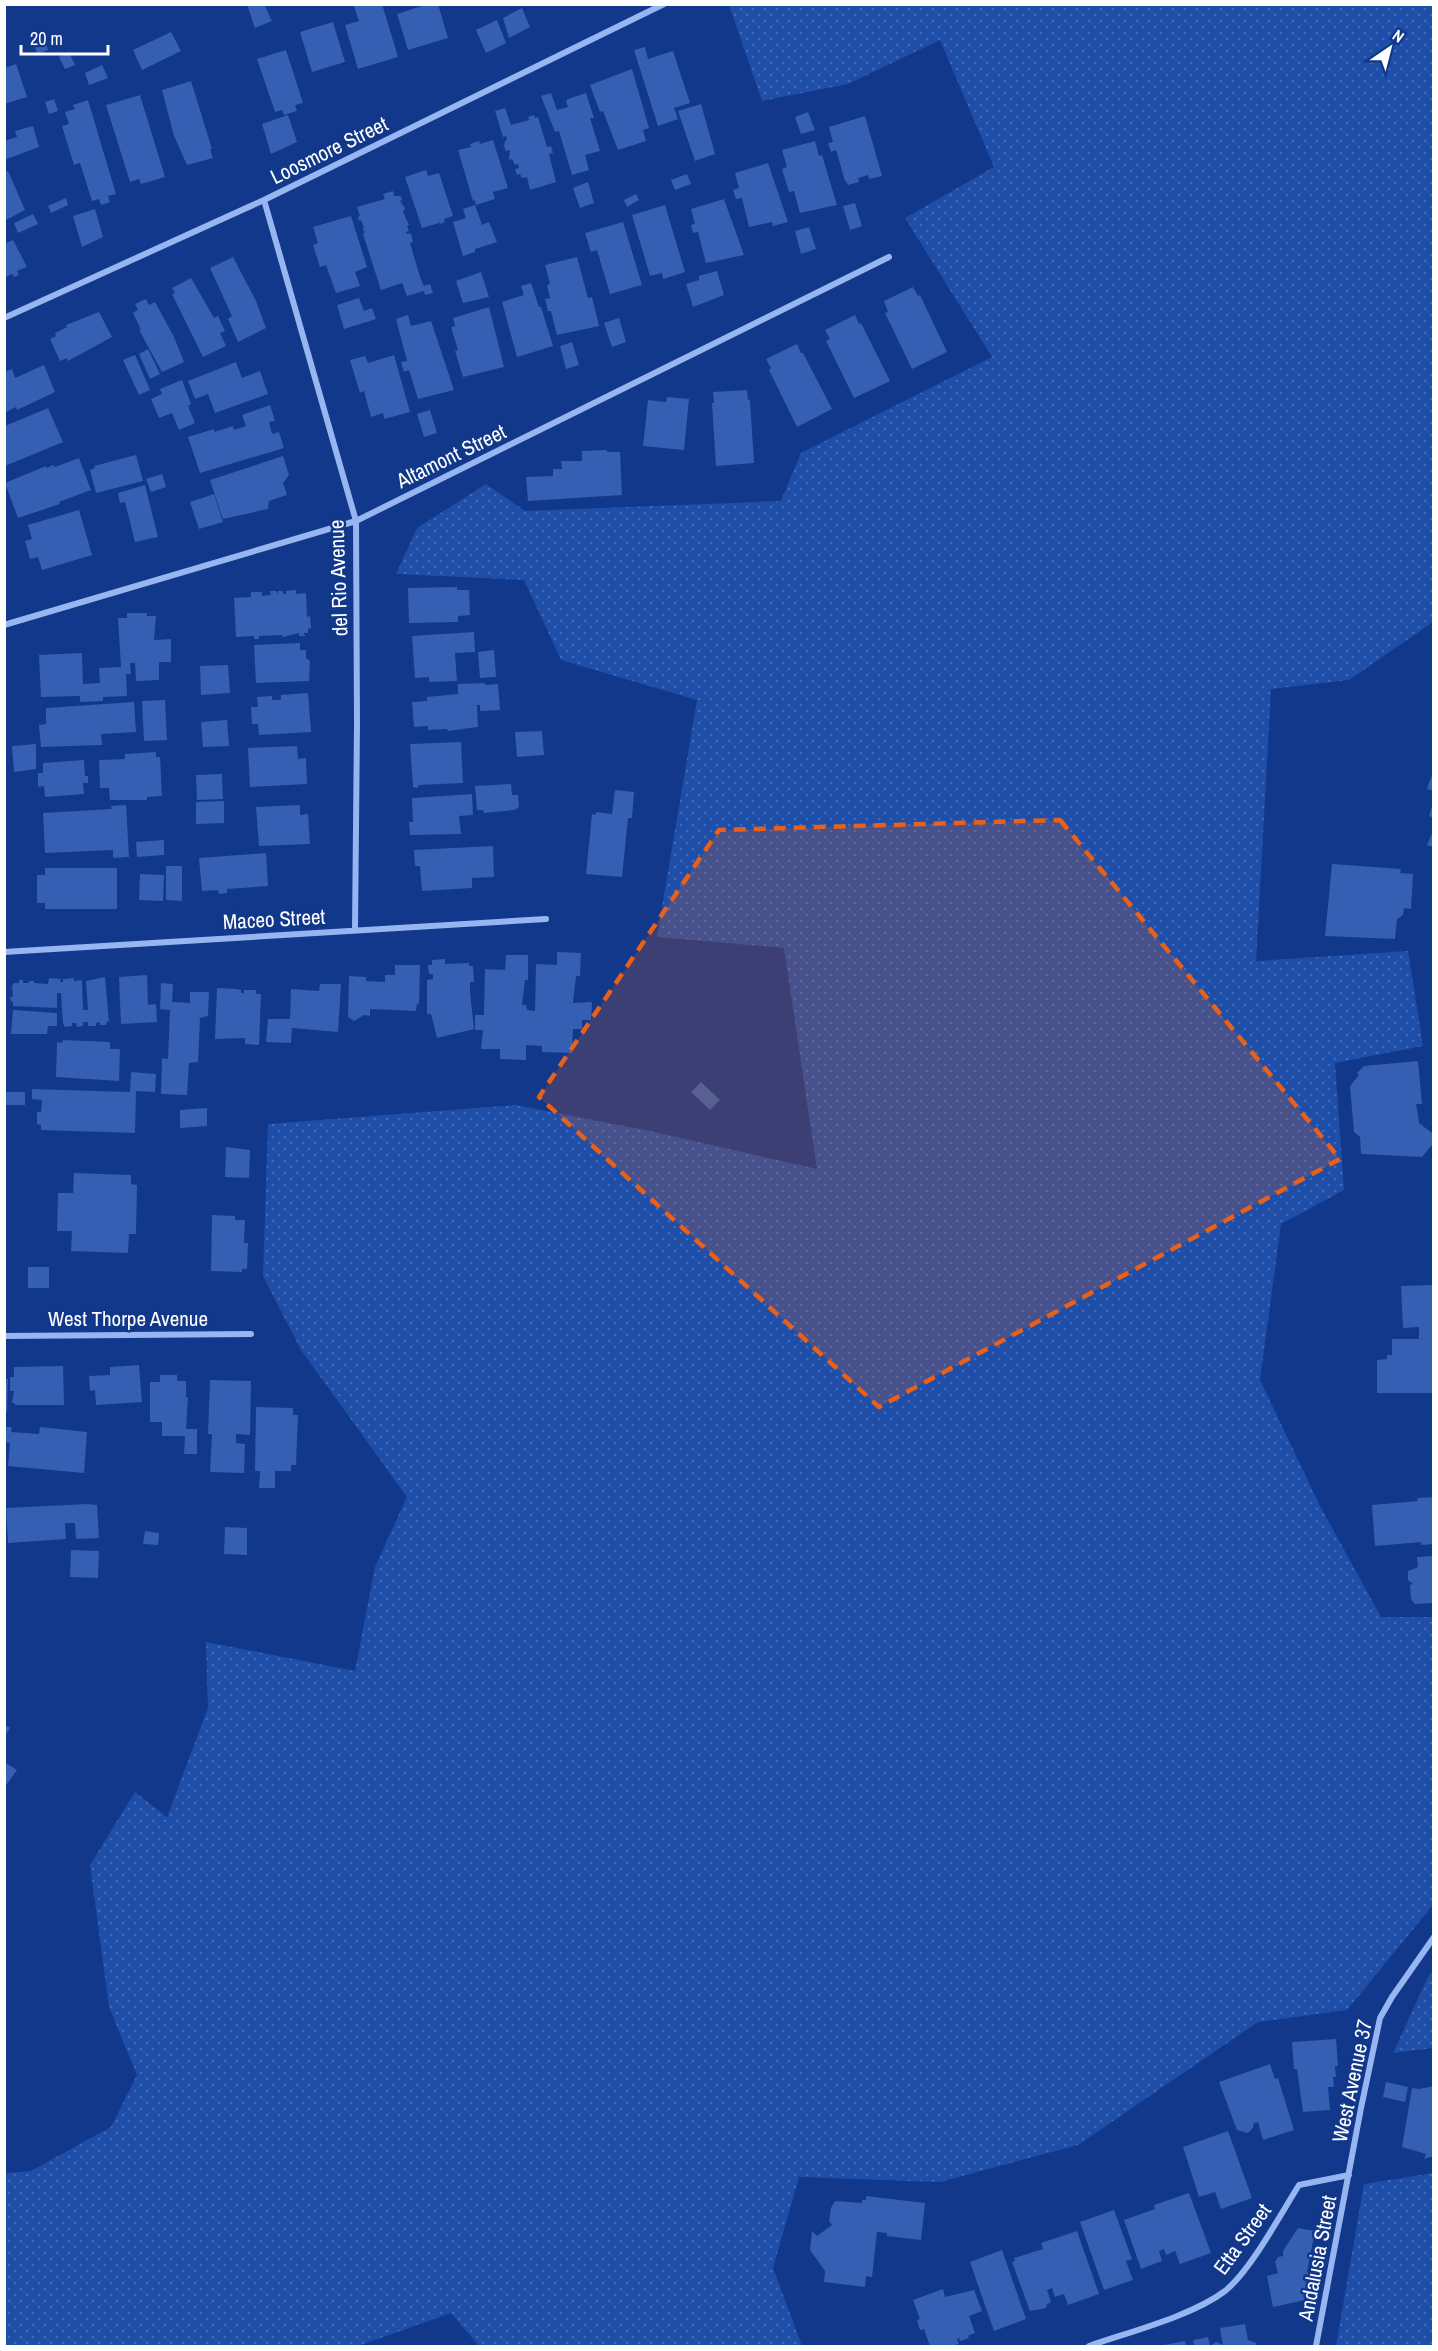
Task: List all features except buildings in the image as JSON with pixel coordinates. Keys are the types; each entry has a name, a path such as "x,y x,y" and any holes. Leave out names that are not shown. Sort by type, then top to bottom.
{"street":[{"name":"Loosmore Street","path":"4,318 264,200 664,4"},
{"name":"del Rio Avenue","path":"264,200 356,521 355,930"},
{"name":"Altamont Street","path":"4,625 356,521 889,257"},
{"name":"Maceo Street","path":"4,952 546,919"},
{"name":"West Thorpe Avenue","path":"4,1336 252,1334"},
{"name":"West Avenue 37","path":"1350,2175 1380,2018 1392,1996 1434,1937"},
{"name":"Etta Street","path":"1089,2346 1201,2306 1226,2290 1244,2270 1299,2185 1350,2175"},
{"name":"Andalusia Street","path":"1316,2346 1350,2175"}],"highlighted area":[{"path":"1060,820 1340,1159 879,1407 539,1097 719,830"}],"shaded area":[{"path":"729,5 1433,5 1433,622 1349,680 1271,689 1256,961 1408,951 1423,1046 1335,1063 1344,1190 1281,1224 1260,1380 1319,1504 1381,1617 1433,1617 1433,1905 1347,2010 1258,2022 1078,2145 940,2182 799,2177 773,2268 802,2346 479,2346 451,2313 358,2346 5,2346 5,2173 31,2171 111,2127 137,2075 109,2007 90,1865 135,1792 167,1817 208,1708 206,1642 355,1671 375,1567 407,1497 301,1350 263,1276 268,1124 515,1105 650,1131 817,1169 784,948 657,937 697,700 561,660 524,580 396,574 417,528 486,484 525,511 781,501 801,453 992,357 905,218 994,167 940,40 848,84 762,101"},
{"path":"1433,1970 1433,2048 1393,2053 1428,1977"},
{"path":"1433,2173 1433,2346 1336,2346 1364,2184"}]}
